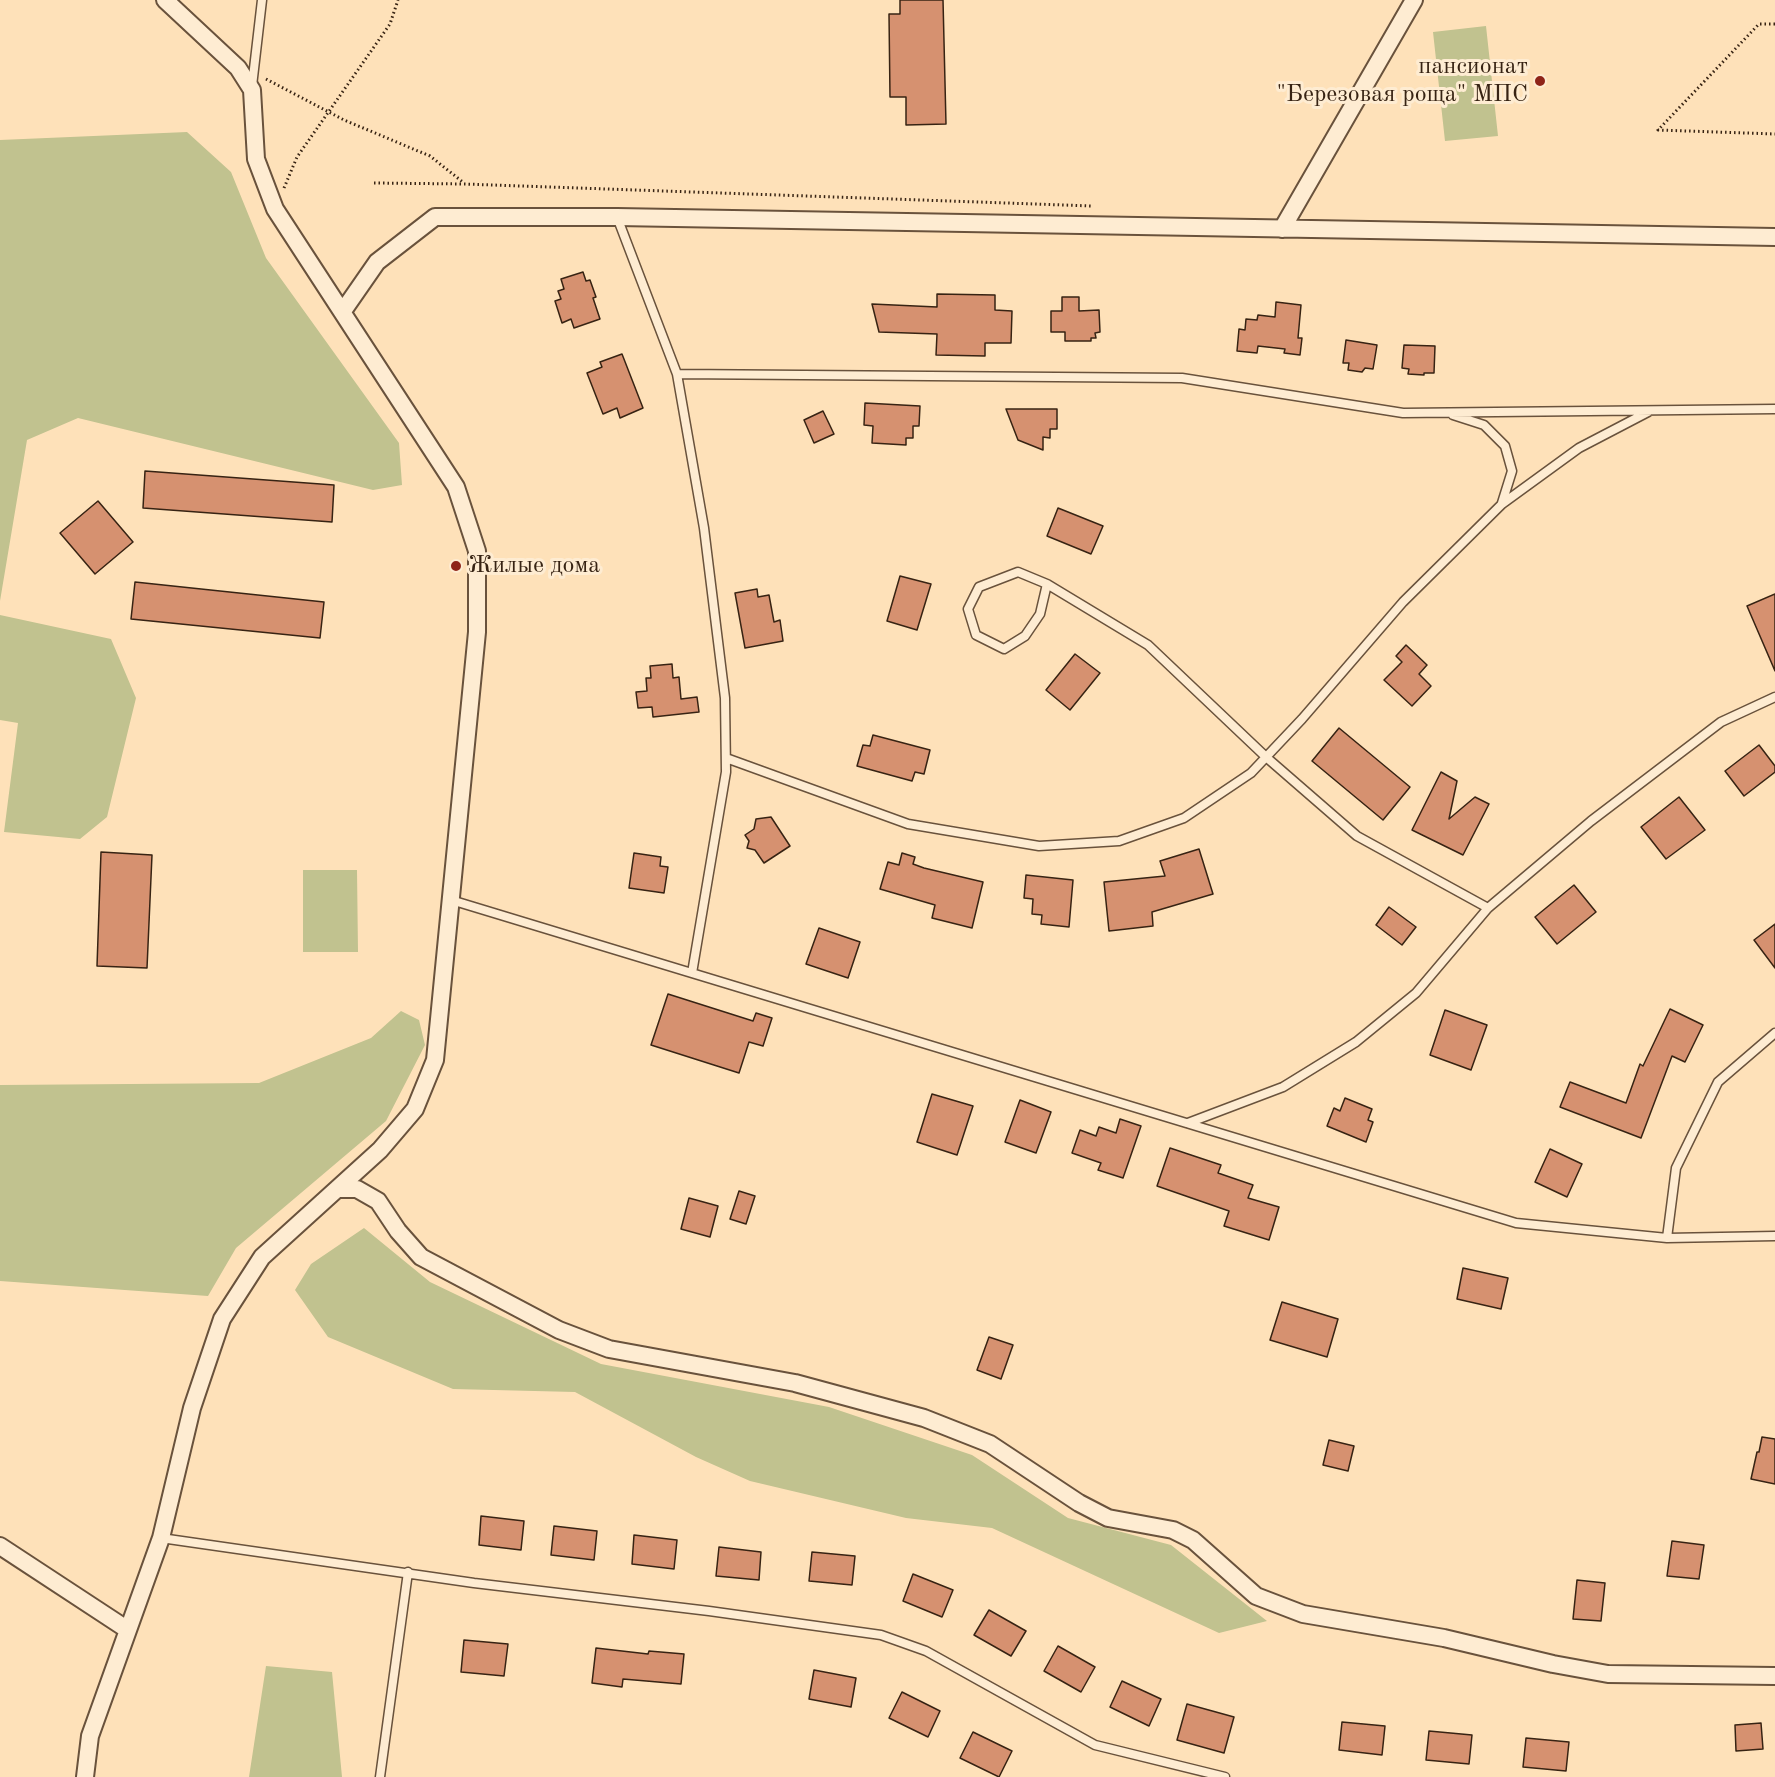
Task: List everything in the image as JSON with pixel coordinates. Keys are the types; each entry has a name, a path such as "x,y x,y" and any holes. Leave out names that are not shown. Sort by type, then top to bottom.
{"street":[{"path":"85,1777 90,1736 161,1538 192,1408 222,1319 262,1257 380,1150 415,1110 435,1060 477,632 477,551 456,487 275,209 256,159 252,90 238,68 165,0"},
{"path":"1282,229 1414,0"},
{"path":"343,311 377,262 435,217 617,216 1775,237"},
{"path":"338,1189 357,1189 378,1201 398,1231 421,1257 559,1330 609,1349 795,1383 924,1418 990,1444 1078,1503 1108,1518 1173,1530 1193,1540 1256,1596 1303,1614 1444,1638 1552,1664 1608,1674 1775,1676"},
{"path":"0,1546 128,1630"}],"lane":[{"path":"252,90 262,0"},
{"path":"617,216 676,374 704,528 725,698 726,772 692,973"},
{"path":"676,374 1182,378 1403,413 1775,409"},
{"path":"726,758 908,824 1039,846 1119,841 1184,818 1251,773 1302,719 1403,602 1502,504 1579,448 1650,411"},
{"path":"1445,413 1484,425 1505,446 1512,471 1502,504"},
{"path":"1047,584 1040,614 1025,636 1004,649 976,635 968,609 979,587 1018,572 1047,584 1148,645 1266,757 1357,836 1488,908"},
{"path":"1188,1124 1283,1088 1356,1042 1416,993 1488,908 1591,821 1721,722 1775,698"},
{"path":"451,900 1516,1223 1667,1238 1775,1236"},
{"path":"1667,1238 1676,1168 1718,1082 1775,1032"},
{"path":"161,1538 474,1583 709,1611 881,1635 926,1651 1095,1745 1225,1777"},
{"path":"380,1777 408,1572"}],"path":[{"path":"275,209 297,157 390,24 398,0"},
{"path":"1775,24 1759,24 1658,130 1775,134"},
{"path":"254,73 330,112 430,156 464,184"},
{"path":"374,183 464,184 1099,207"}],"green space":[{"path":"1486,26 1498,136 1445,141 1433,32"},
{"path":"187,132 231,172 266,258 399,443 402,485 373,490 78,418 27,440 0,601 0,140"},
{"path":"0,615 111,639 136,698 107,817 80,839 4,832 18,723 0,720"},
{"path":"303,870 357,870 358,952 303,952"},
{"path":"401,1011 419,1020 425,1045 386,1121 236,1248 208,1296 0,1281 0,1085 259,1083 371,1038"},
{"path":"364,1228 430,1282 601,1364 829,1407 972,1455 1068,1518 1171,1545 1267,1621 1219,1633 992,1528 906,1518 750,1481 696,1457 575,1392 453,1389 328,1337 295,1290 311,1264"},
{"path":"266,1666 332,1672 342,1777 249,1777"}],"building":[{"path":"900,0 943,0 946,124 906,125 906,97 890,97 889,14 900,14"},
{"path":"583,272 586,281 590,280 600,319 574,328 571,319 562,323 555,301 561,299 558,291 564,289 561,279"},
{"path":"937,294 995,295 995,310 1012,311 1011,343 985,343 985,356 936,355 937,334 879,332 872,304 937,307"},
{"path":"1062,297 1079,297 1079,311 1099,310 1100,332 1095,333 1096,338 1091,338 1091,341 1065,341 1065,332 1051,332 1051,311 1062,311"},
{"path":"1276,302 1301,305 1298,338 1302,338 1300,355 1284,353 1285,349 1258,346 1257,353 1237,351 1239,329 1245,330 1246,319 1257,320 1258,315 1275,317"},
{"path":"1346,340 1377,345 1373,369 1365,368 1362,372 1348,370 1349,363 1343,363"},
{"path":"1404,345 1435,346 1434,373 1408,374 1409,369 1402,368"},
{"path":"622,354 643,408 620,418 617,408 603,414 587,373 602,367 600,362"},
{"path":"865,403 920,406 919,426 913,426 913,438 906,438 906,445 872,443 873,426 864,425"},
{"path":"1006,409 1057,409 1057,429 1050,429 1050,438 1043,437 1043,450 1018,440"},
{"path":"823,411 834,434 814,443 804,420"},
{"path":"145,471 334,485 332,522 143,508"},
{"path":"98,501 133,542 95,574 60,533"},
{"path":"1058,508 1103,526 1091,554 1047,536"},
{"path":"900,576 931,584 917,630 887,621"},
{"path":"135,582 324,602 320,638 131,619"},
{"path":"757,589 758,597 769,595 774,622 780,620 783,641 745,648 735,593"},
{"path":"1775,594 1775,671 1747,606"},
{"path":"1406,645 1427,665 1419,674 1431,686 1412,706 1384,680 1402,662 1396,656"},
{"path":"1075,654 1100,673 1070,710 1046,690"},
{"path":"672,664 673,678 679,677 681,699 697,697 699,712 653,717 652,707 638,708 636,692 647,691 646,678 651,678 650,666"},
{"path":"1339,728 1410,787 1383,820 1312,761"},
{"path":"873,735 930,750 924,774 915,772 912,781 857,766 863,745 870,746"},
{"path":"1759,745 1775,766 1775,772 1744,796 1725,771"},
{"path":"1441,772 1457,781 1449,819 1475,797 1489,804 1463,855 1412,830"},
{"path":"1679,797 1705,830 1666,859 1641,827"},
{"path":"771,817 790,846 764,863 755,850 747,848 749,841 745,835 754,829 756,819"},
{"path":"1199,849 1213,894 1152,912 1153,926 1109,931 1104,882 1165,876 1160,861"},
{"path":"101,852 152,855 147,968 97,966"},
{"path":"634,853 661,857 660,866 668,867 664,893 629,888"},
{"path":"902,853 915,857 913,864 924,868 983,882 972,928 932,918 935,905 880,889 888,862 899,865"},
{"path":"1026,875 1073,880 1069,927 1041,924 1042,915 1032,914 1033,899 1024,898"},
{"path":"1574,885 1596,912 1557,944 1535,917"},
{"path":"1389,907 1416,927 1402,945 1376,925"},
{"path":"1775,924 1775,968 1754,940"},
{"path":"819,928 860,942 848,978 806,964"},
{"path":"668,994 753,1021 756,1013 772,1018 763,1046 749,1042 739,1073 651,1045"},
{"path":"1670,1009 1703,1025 1685,1062 1672,1056 1641,1138 1560,1107 1570,1082 1626,1103 1640,1064 1643,1066"},
{"path":"1445,1010 1487,1025 1471,1070 1430,1055"},
{"path":"932,1094 973,1106 957,1155 917,1142"},
{"path":"1345,1098 1372,1109 1368,1120 1373,1122 1366,1142 1327,1126 1334,1108 1340,1111"},
{"path":"1020,1100 1051,1112 1036,1153 1005,1142"},
{"path":"1120,1119 1141,1126 1123,1178 1098,1170 1101,1163 1072,1153 1080,1130 1096,1136 1099,1127 1116,1133"},
{"path":"1170,1148 1221,1165 1218,1173 1253,1185 1248,1198 1279,1207 1269,1240 1224,1226 1229,1211 1157,1186"},
{"path":"1550,1149 1582,1164 1567,1197 1535,1182"},
{"path":"739,1191 755,1196 746,1224 730,1219"},
{"path":"689,1198 718,1206 710,1237 681,1229"},
{"path":"1463,1268 1508,1278 1501,1309 1457,1299"},
{"path":"1282,1302 1338,1319 1327,1357 1270,1340"},
{"path":"989,1337 1013,1345 1001,1379 977,1370"},
{"path":"1762,1437 1775,1439 1775,1484 1751,1479"},
{"path":"1329,1440 1354,1446 1348,1471 1323,1465"},
{"path":"481,1516 524,1521 521,1550 479,1545"},
{"path":"554,1526 597,1531 594,1560 551,1555"},
{"path":"634,1535 677,1540 674,1569 632,1564"},
{"path":"1672,1541 1704,1545 1699,1579 1667,1576"},
{"path":"719,1547 761,1552 759,1580 716,1576"},
{"path":"812,1552 855,1556 852,1585 809,1581"},
{"path":"913,1574 953,1590 942,1617 903,1601"},
{"path":"1577,1580 1605,1583 1601,1621 1573,1619"},
{"path":"989,1610 1026,1631 1011,1656 974,1635"},
{"path":"464,1640 508,1644 504,1676 461,1672"},
{"path":"1058,1646 1095,1667 1081,1692 1044,1671"},
{"path":"596,1648 648,1654 649,1651 684,1654 681,1684 623,1679 622,1687 592,1683"},
{"path":"814,1670 856,1678 851,1707 809,1699"},
{"path":"1122,1681 1161,1699 1149,1726 1110,1707"},
{"path":"902,1692 940,1711 928,1737 889,1718"},
{"path":"1187,1704 1234,1717 1224,1753 1177,1740"},
{"path":"1342,1722 1385,1726 1382,1755 1339,1750"},
{"path":"1761,1723 1763,1749 1736,1751 1735,1725"},
{"path":"1429,1731 1472,1735 1469,1764 1426,1760"},
{"path":"973,1732 1012,1751 999,1777 960,1758"},
{"path":"1526,1738 1569,1742 1566,1771 1523,1767"}],"place":[{"name":"пансионат \"Березовая роща\" МПС","path":"1540,81"},
{"name":"Жилые дома","path":"456,566"}]}
